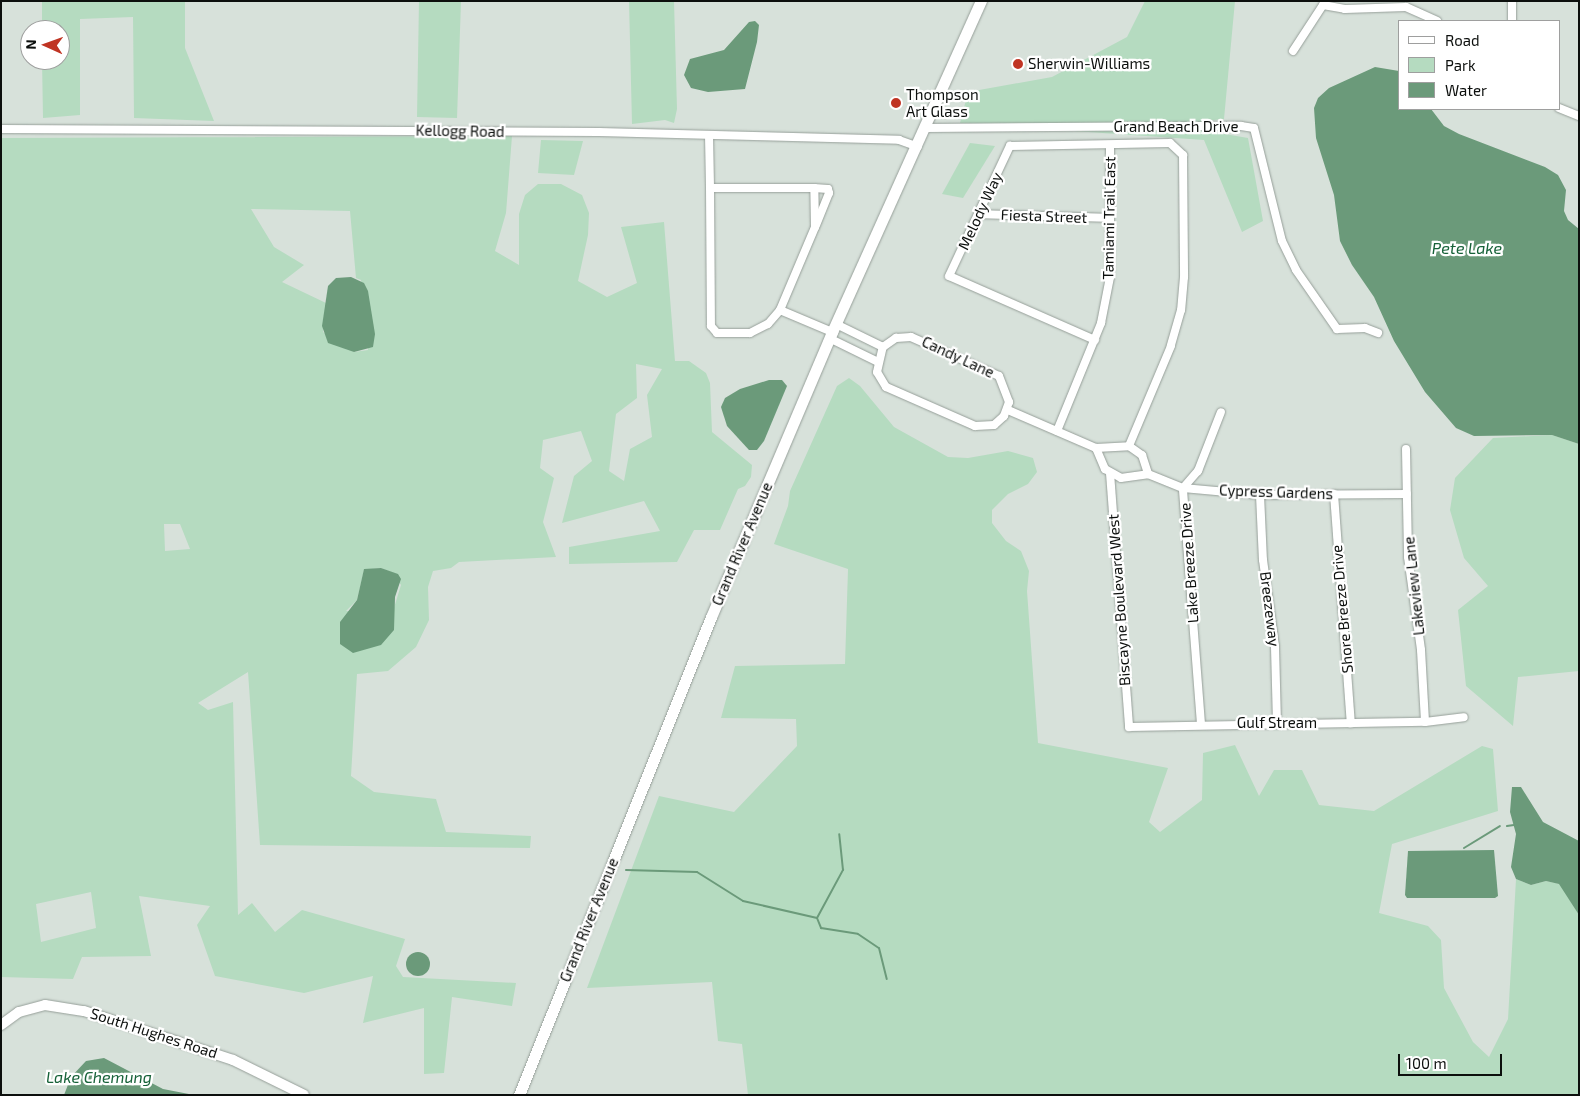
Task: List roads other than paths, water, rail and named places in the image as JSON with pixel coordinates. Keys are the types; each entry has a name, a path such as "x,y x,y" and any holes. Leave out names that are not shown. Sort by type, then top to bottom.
{"main road":[{"name":"Grand River Avenue","path":"520,1095 682,687 832,331 918,146 981,1"}],"street":[{"path":"1512,1 1512,20"},
{"path":"1293,51 1321,3 1345,9 1406,7 1434,20"},
{"path":"1560,108 1579,116"},
{"name":"Kellogg Road","path":"1,129 244,128 709,135 898,140 918,146"},
{"name":"Grand Beach Drive","path":"926,128 1254,128 1282,241 1296,270 1337,329 1365,328 1378,333"},
{"path":"709,135 711,326 717,333 750,333 768,324 780,310 816,227 829,193 828,189 710,188"},
{"path":"1110,146 1170,143 1183,155 1184,277 1181,310 1171,346 1129,446"},
{"name":"Melody Way","path":"1095,340 949,276 1010,146 1110,146"},
{"name":"Tamiami Trail East","path":"1056,431 1095,340 1110,277 1110,146"},
{"path":"814,188 816,227"},
{"name":"Fiesta Street","path":"978,214 1110,218"},
{"path":"780,310 832,331 883,347 878,362 880,378 886,387 975,426 994,424 1008,410 1096,448 1129,446 1142,455 1148,474"},
{"path":"832,331 878,362"},
{"name":"Candy Lane","path":"883,347 896,338 912,336 979,365 999,376 1005,384 1008,410"},
{"name":"Lake Breeze Drive","path":"1201,724 1184,488 1198,470 1221,412"},
{"path":"1096,448 1100,462 1110,473"},
{"name":"Lakeview Lane","path":"1406,449 1408,557 1421,650 1425,722"},
{"name":"Cypress Gardens","path":"1110,473 1132,479 1148,474 1184,488 1260,495 1407,494"},
{"name":"Biscayne Boulevard West","path":"1110,473 1129,727"},
{"name":"Shore Breeze Drive","path":"1334,494 1351,723"},
{"name":"Breezeway","path":"1260,495 1263,560 1276,657 1277,723"},
{"name":"Gulf Stream","path":"1129,727 1201,724 1425,722 1464,717"},
{"name":"South Hughes Road","path":"1,1025 19,1012 45,1005 84,1011 234,1060 304,1095"}],"water":[{"path":"755,21 759,25 757,42 745,89 708,92 691,88 684,75 690,59 724,50 749,22"},
{"name":"Pete Lake","path":"1375,67 1398,71 1398,110 1432,110 1444,126 1459,134 1545,167 1558,175 1566,190 1564,211 1568,220 1579,229 1579,444 1552,435 1474,436 1456,428 1425,392 1394,341 1374,297 1352,265 1340,241 1334,195 1316,138 1314,108 1318,98 1329,88"},
{"path":"351,277 364,283 368,291 375,334 373,347 354,352 328,343 322,326 328,286 336,278"},
{"path":"769,380 782,380 787,386 764,441 757,450 749,450 727,426 721,407 725,398 740,389"},
{"path":"381,568 398,574 401,579 395,597 394,630 381,645 353,653 340,644 340,622 357,600 364,569"},
{"path":"1512,787 1521,787 1543,822 1579,841 1579,915 1559,884 1546,881 1531,885 1516,879 1511,867 1516,834 1510,812"},
{"path":"1494,850 1498,896 1495,898 1407,898 1405,895 1408,851"},
{"path":"418,952 426,956 430,964 426,972 418,976 410,972 406,964 410,956"},
{"name":"Lake Chemung","path":"104,1058 163,1089 194,1095 64,1095 71,1077 86,1061"}],"waterway":[{"path":"1507,826 1514,825"},
{"path":"1464,848 1500,826"},
{"path":"817,918 843,870 839,834"},
{"path":"626,870 697,872 743,901 817,918 821,928 858,934 879,948 887,979"}],"place":[{"name":"Sherwin-Williams","path":"1018,64"},
{"name":"Thompson Art Glass","path":"896,103"}]}
